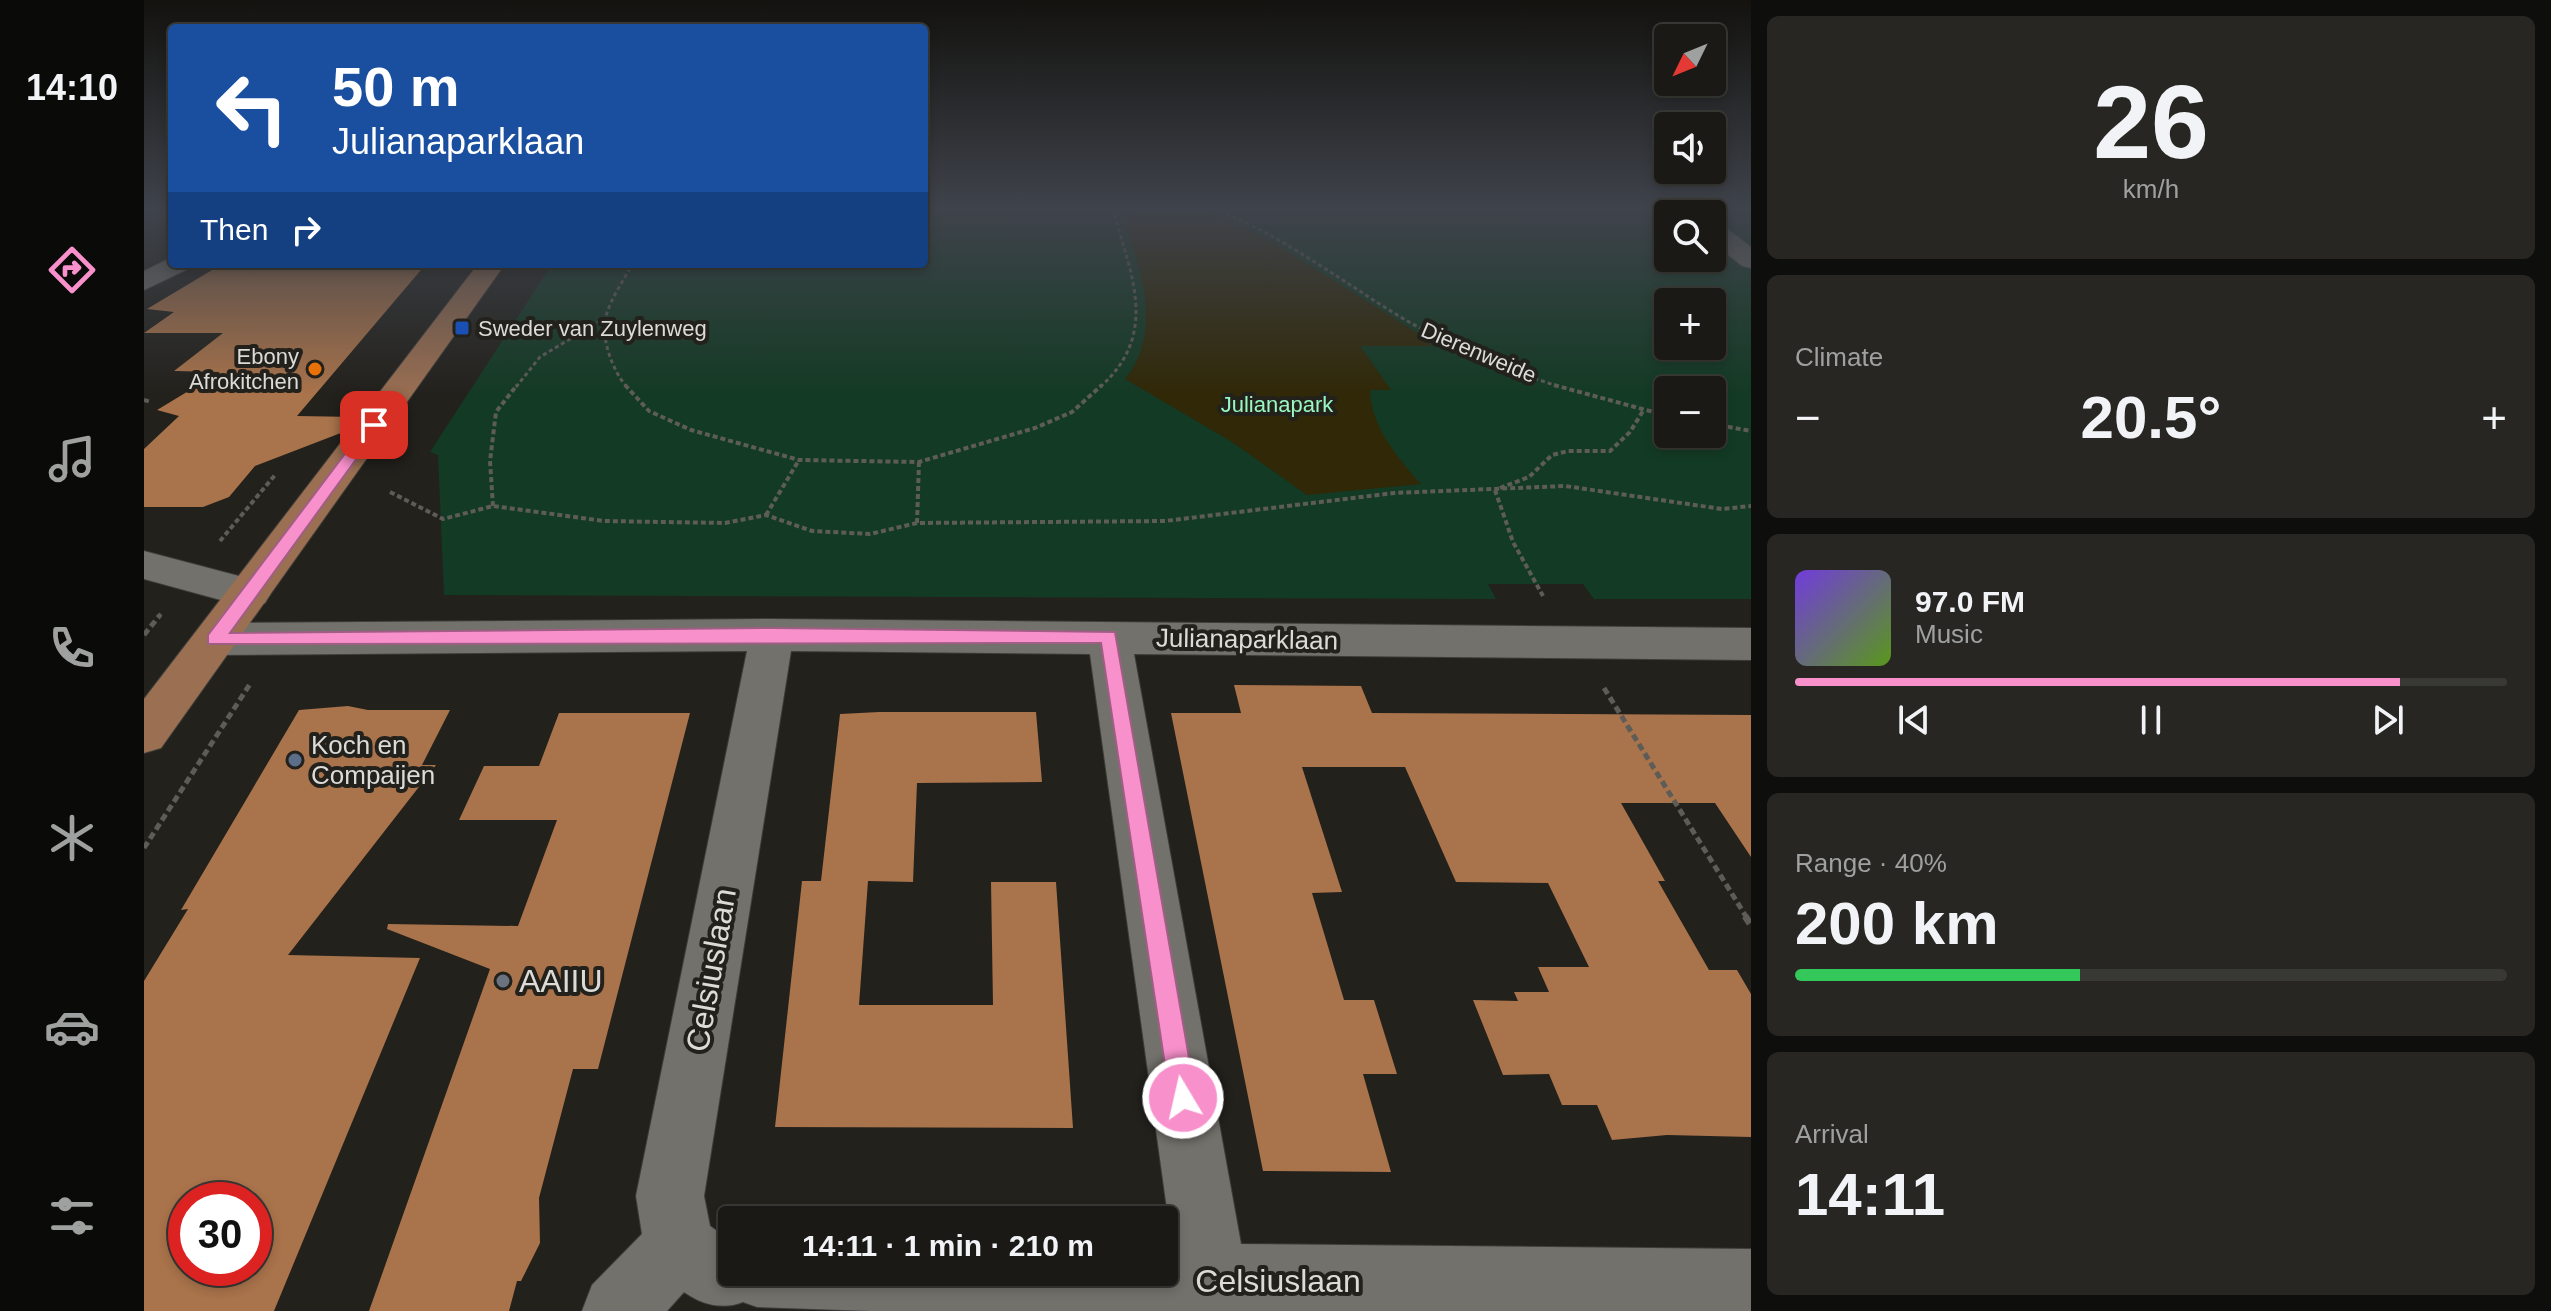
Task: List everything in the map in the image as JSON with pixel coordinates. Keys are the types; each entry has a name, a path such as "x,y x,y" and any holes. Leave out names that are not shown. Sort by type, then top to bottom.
{"main road":[{"path":"144,734 486,272"}],"street":[{"path":"144,282 161,272"},
{"path":"144,565 250,593"},
{"name":"Celsiuslaan","path":"706,1259 670,1196 772,635"},
{"path":"1109,636 1212,1279"},
{"name":"Julianaparklaan","path":"215,639 1109,636 1751,644"},
{"path":"618,1311 706,1259"},
{"name":"Celsiuslaan","path":"959,1286 1117,1297 1212,1279 1751,1285"}],"path":[{"path":"493,506 490,461 496,412 540,357 605,318 628,272"},
{"path":"605,318 609,353 618,378 649,411 691,430 799,460 919,462 1035,428 1060,417 1091,397 1118,371 1134,339 1137,294 1131,272"},
{"name":"Dierenweide","path":"1332,272 1408,321 1484,358 1654,413"},
{"path":"144,400 151,402"},
{"path":"1495,490 1529,477 1546,458 1558,453 1604,455 1627,441 1643,411"},
{"path":"1726,427 1751,431"},
{"path":"766,515 799,460"},
{"path":"917,523 919,462"},
{"path":"190,579 266,486"},
{"path":"390,492 443,519 493,506 604,521 725,523 766,515 812,531 870,534 917,523 1165,521 1394,493 1565,486 1722,509 1751,506"},
{"path":"1495,490 1513,542 1534,583 1576,644 1751,925"}],"green space":[{"name":"Julianapark","path":"547,272 1751,272 1751,599 1594,599 1583,584 1488,584 1496,599 444,595 438,455 430,452"}],"sand":[{"path":"1140,272 1321,272 1424,337 1431,346 1360,346 1391,390 1370,390 1380,429 1421,484 1307,495 1232,442 1125,379 1143,343 1146,302"}],"building":[{"path":"208,272 419,272 297,416 357,417 346,431 255,466 229,497 203,507 144,507 144,449 179,416 157,410 220,372 174,371 223,333 144,333 174,312 147,309"},
{"path":"1234,685 1361,686 1372,713 1751,715 1751,857 1715,803 1621,803 1665,881 1658,881 1709,970 1737,970 1751,994 1751,1137 1667,1135 1612,1140 1597,1105 1562,1105 1549,1074 1503,1075 1473,1000 1518,1001 1514,992 1549,992 1538,967 1589,967 1548,883 1456,882 1405,767 1302,767 1342,892 1312,893 1344,1000 1374,1000 1397,1074 1363,1074 1391,1172 1263,1171 1171,713 1241,713"},
{"path":"348,706 368,710 450,710 422,765 436,765 288,955 420,958 274,1311 144,1311 144,981 188,909 181,910 299,710"},
{"path":"1036,712 1042,782 917,783 913,882 868,881 859,1005 993,1005 991,882 1056,882 1073,1128 775,1127 802,881 821,881 840,714"},
{"path":"559,713 690,713 598,1069 573,1069 539,1198 540,1243 521,1281 517,1281 509,1311 369,1311 490,969 387,929 388,924 518,926 557,820 459,820 484,766 539,766"}],"place":[{"name":"Sweder van Zuylenweg","path":"462,328"},
{"name":"Ebony Afrokitchen","path":"315,369"},
{"name":"Koch en Compaijen","path":"295,760"},
{"name":"AAIIU","path":"503,981"}],"route":[{"path":"374,425 215,639 1109,636 1183,1098"}]}
